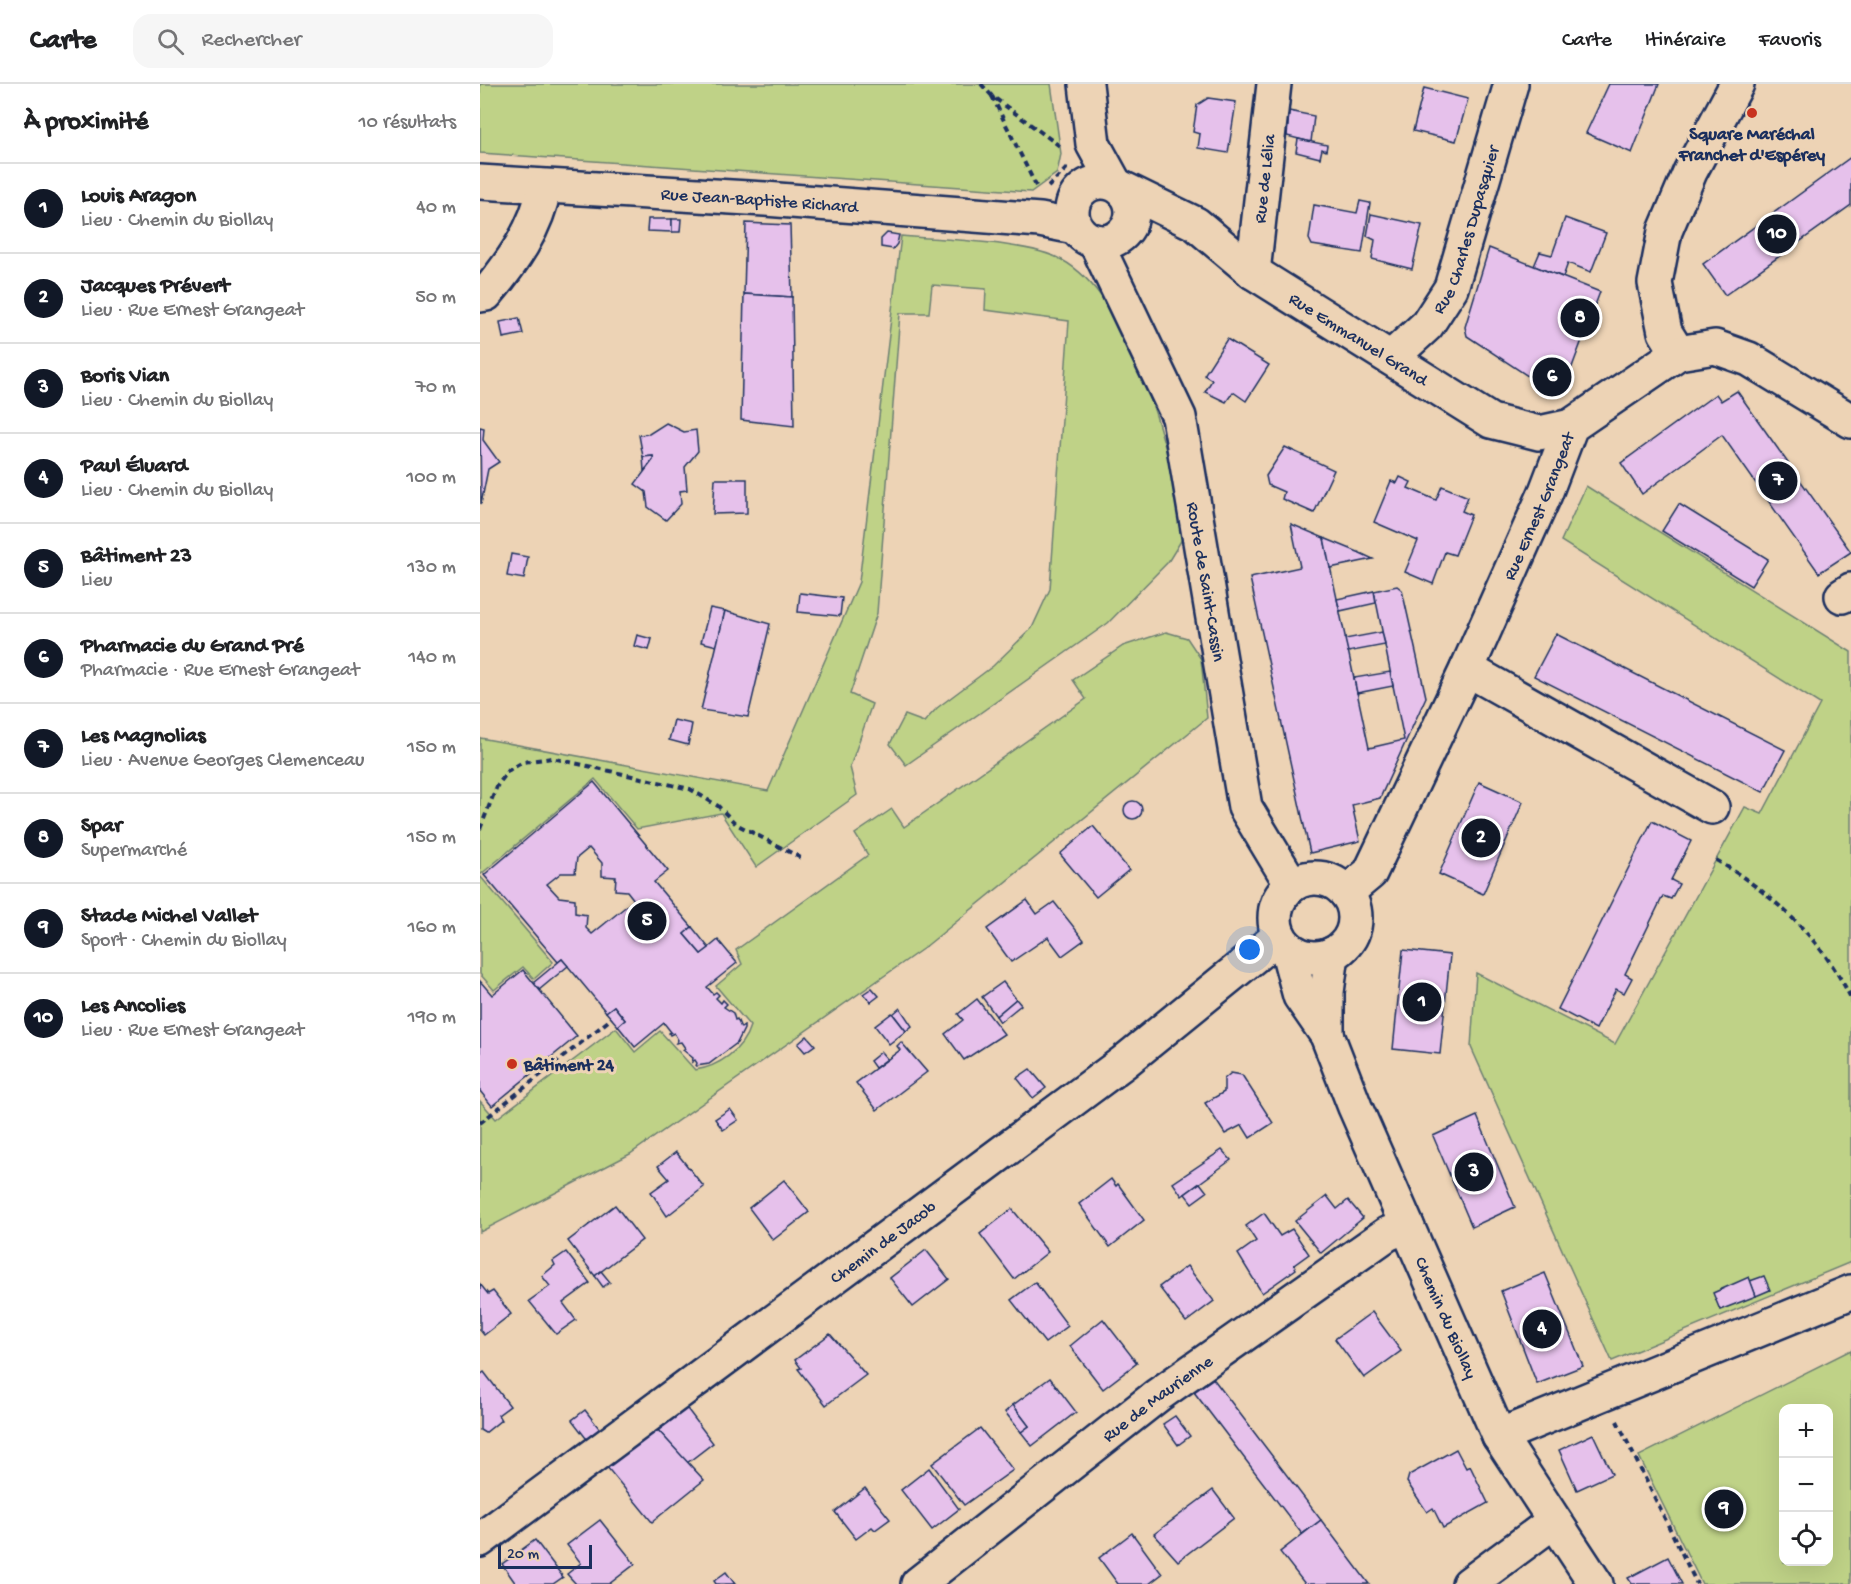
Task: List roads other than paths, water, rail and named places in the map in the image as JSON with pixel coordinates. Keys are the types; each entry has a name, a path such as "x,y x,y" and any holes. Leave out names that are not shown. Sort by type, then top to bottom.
{"street":[{"path":"1086,84 1075,152 1096,210"},
{"name":"Rue de Lélia","path":"1253,272 1274,84"},
{"name":"Rue Charles Dupasquier","path":"1391,358 1427,325 1451,288 1511,84"},
{"path":"1737,84 1690,172 1665,231 1655,283 1665,332 1678,353 1715,347 1749,359 1851,421"},
{"name":"Rue Jean-Baptiste Richard","path":"480,182 544,188 753,198 1096,210"},
{"path":"480,295 486,294 512,262 537,213 544,188"},
{"name":"Rue Emmanuel Grand","path":"1096,210 1197,224 1253,272 1491,422 1539,432 1571,426"},
{"name":"Route de Saint-Cassin","path":"1096,210 1113,279 1179,417 1245,807 1292,885"},
{"name":"Rue Ernest Grangeat","path":"1346,893 1370,873 1467,669 1545,494 1571,426 1678,353"},
{"path":"1467,669 1712,807"},
{"path":"1306,879 1321,879 1335,884 1346,893 1355,915 1354,927 1350,938 1332,954 1317,958 1301,956 1283,942 1275,923 1275,909 1282,896 1292,885 1306,879"},
{"name":"Chemin du Biollay","path":"1283,942 1300,996 1327,1035 1499,1436 1596,1584"},
{"name":"Chemin de Jacob","path":"480,1540 1283,942"},
{"name":"Chemin du Biollay","path":"1327,1035 1327,992 1332,954"},
{"name":"Rue de Maurienne","path":"918,1584 1158,1395 1387,1234 1407,1226"},
{"path":"1499,1436 1851,1292"},
{"path":"1469,1584 1554,1521"}],"place":[{"name":"Square Maréchal Franchet d'Espérey","path":"1752,113"},
{"name":"Les Ancolies","path":"1777,234"},
{"name":"Spar","path":"1580,318"},
{"name":"Pharmacie du Grand Pré","path":"1552,377"},
{"name":"Les Magnolias","path":"1778,481"},
{"name":"Jacques Prévert","path":"1481,838"},
{"name":"Bâtiment 23","path":"647,921"},
{"name":"Louis Aragon","path":"1422,1002"},
{"name":"Bâtiment 24","path":"512,1064"},
{"name":"Boris Vian","path":"1474,1172"},
{"name":"Paul Éluard","path":"1542,1329"},
{"name":"Stade Michel Vallet","path":"1724,1509"}]}
